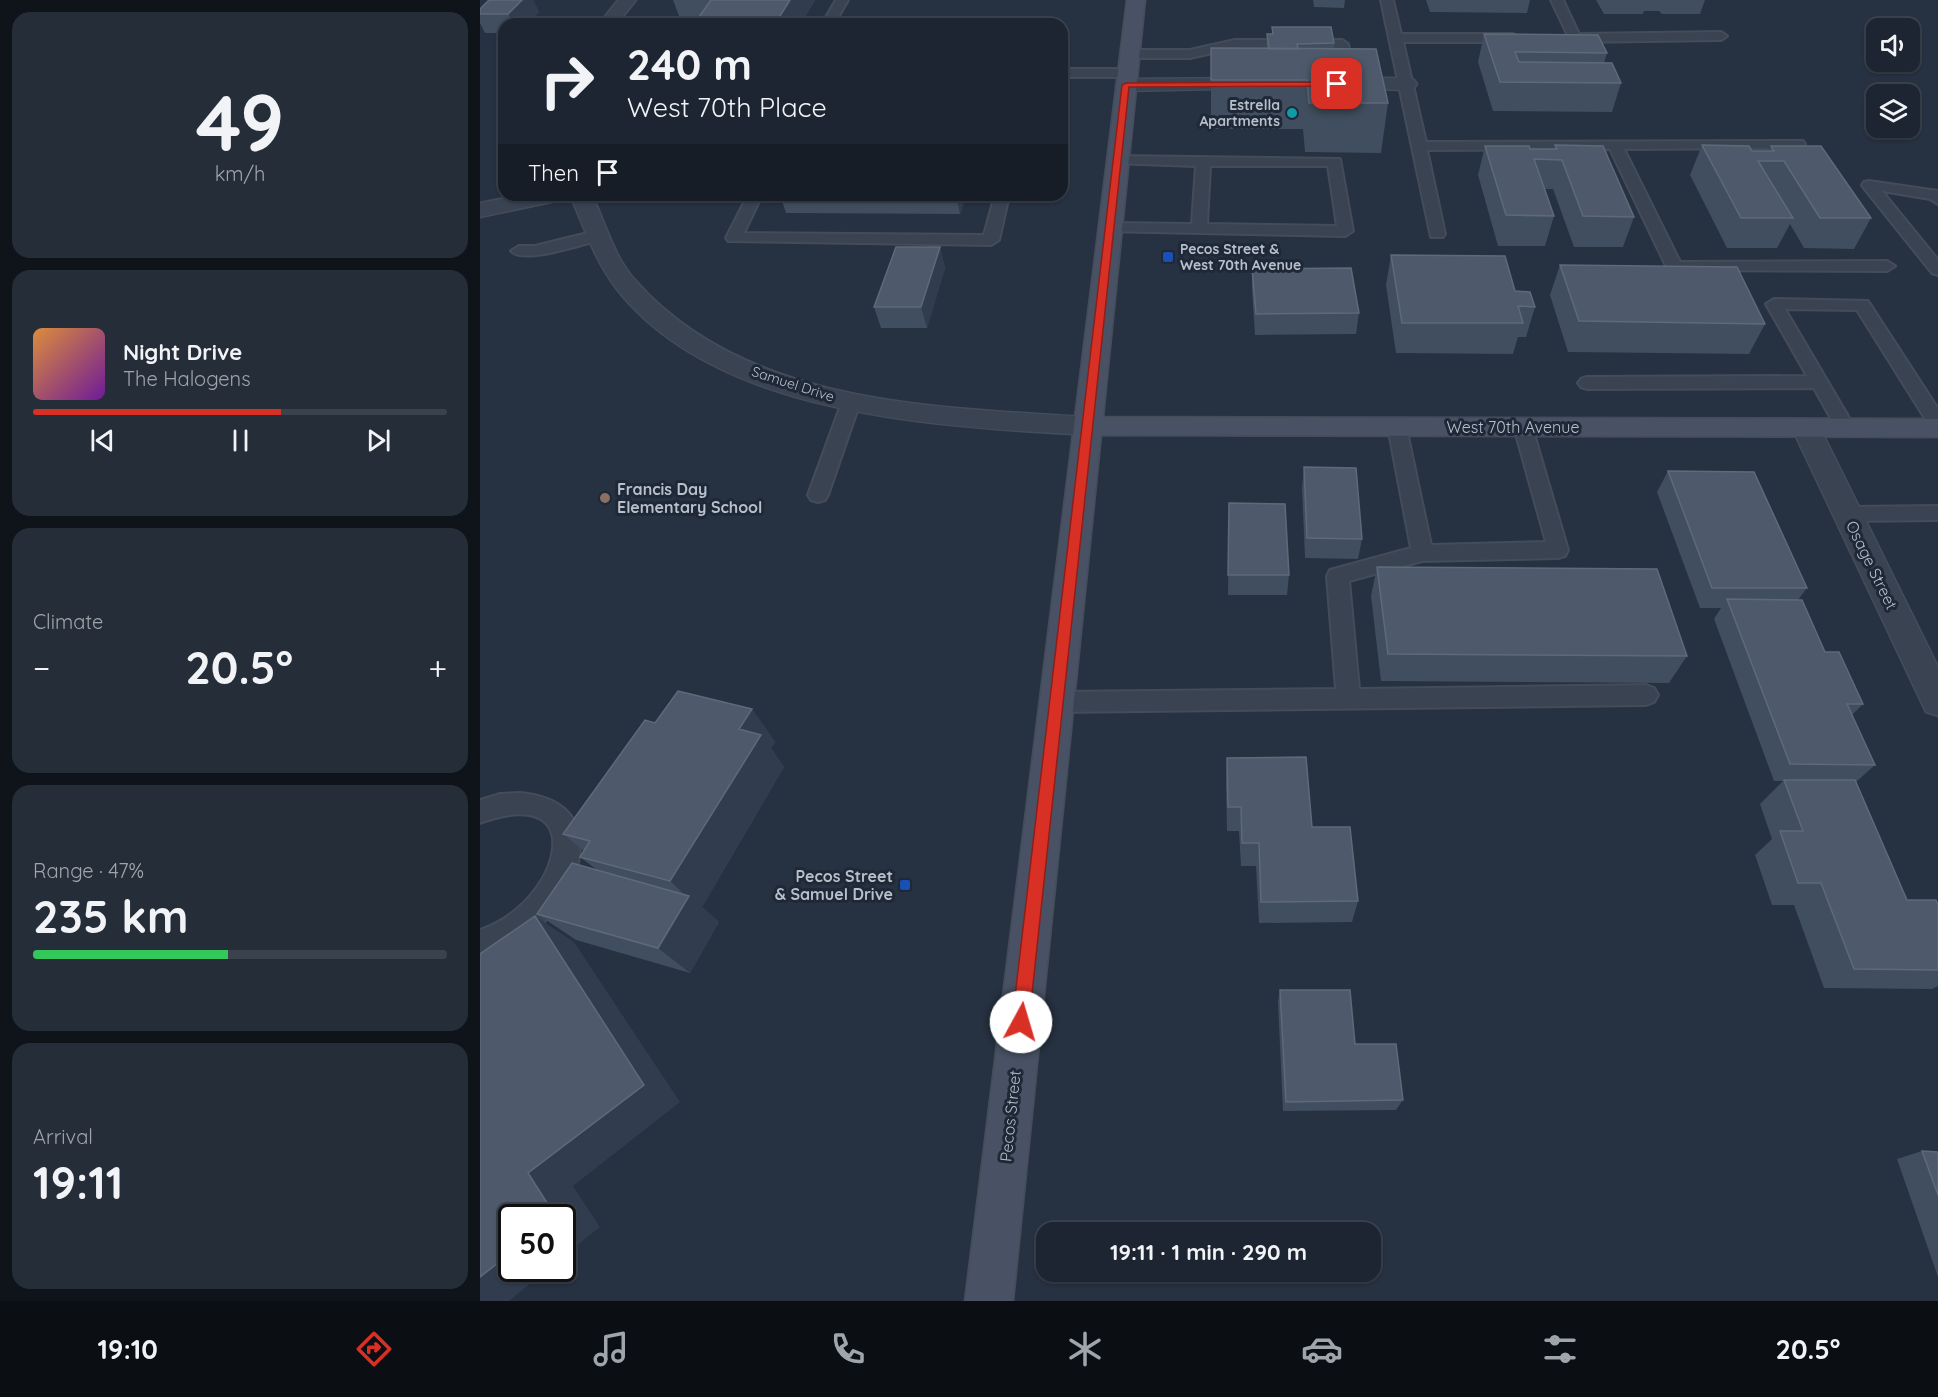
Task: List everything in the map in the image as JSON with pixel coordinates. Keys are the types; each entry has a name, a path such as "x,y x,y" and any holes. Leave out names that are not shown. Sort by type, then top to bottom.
{"main road":[{"name":"Pecos Street","path":"989,1301 1136,0"},
{"name":"West 70th Avenue","path":"1087,426 1806,428 1938,426"}],"street":[{"path":"613,18 627,0"},
{"path":"1127,71 1278,84"},
{"path":"1314,84 1407,84"},
{"path":"480,210 524,201"},
{"name":"Samuel Drive","path":"584,201 624,282 649,310 671,329 708,353 761,376 851,402 899,411 1087,426"},
{"name":"Osage Street","path":"1806,428 1938,702"}],"lane":[{"path":"832,18 842,0"},
{"path":"1387,0 1407,84 1437,234"},
{"path":"1557,0 1569,38 1721,36"},
{"path":"1396,38 1527,38"},
{"path":"1068,73 1127,71 1190,54 1235,49 1342,44 1346,66"},
{"path":"1419,146 1798,144"},
{"path":"1615,145 1674,267"},
{"path":"1109,228 1345,231 1335,162 1117,160"},
{"path":"1199,230 1203,162"},
{"path":"1938,199 1935,195 1869,185 1938,270"},
{"path":"752,201 734,238 991,240 1001,201"},
{"path":"519,251 535,251 600,235"},
{"path":"1650,267 1887,266"},
{"path":"1846,428 1774,304 1863,305 1938,426"},
{"path":"1587,383 1819,382"},
{"path":"818,495 851,402"},
{"path":"1397,427 1422,553"},
{"path":"1348,699 1338,576 1422,553 1558,550 1522,427"},
{"path":"1848,514 1938,513"},
{"path":"1056,702 1646,695"},
{"path":"480,812 492,807 519,803 540,807 557,817 567,834 568,854 561,877 547,900 525,921 498,937 480,943"}],"building":[{"path":"489,0 522,0 508,14 480,14 480,9"},
{"path":"711,0 790,0 779,18 698,18"},
{"path":"1272,27 1331,27 1334,43 1297,44 1298,49 1269,49 1267,34 1273,34"},
{"path":"1484,34 1598,35 1607,53 1515,52 1519,62 1612,63 1621,83 1500,82"},
{"path":"1211,48 1376,49 1388,103 1309,103 1307,80 1211,80"},
{"path":"1555,145 1603,146 1634,217 1583,216 1562,160 1534,159 1554,216 1506,215 1485,146 1529,146 1530,149 1557,149"},
{"path":"1702,145 1749,146 1752,151 1774,151 1771,146 1821,146 1871,218 1820,218 1784,161 1758,161 1793,218 1741,218"},
{"path":"896,247 940,247 921,307 874,307"},
{"path":"1391,255 1505,256 1515,291 1530,292 1535,307 1518,306 1523,323 1402,323"},
{"path":"1560,265 1737,267 1765,324 1579,321"},
{"path":"1351,268 1359,313 1256,314 1252,269"},
{"path":"1304,467 1356,468 1362,539 1307,538"},
{"path":"1668,471 1754,472 1807,588 1712,588"},
{"path":"1229,503 1285,504 1289,575 1228,575"},
{"path":"1377,567 1657,569 1687,656 1388,654"},
{"path":"1727,599 1802,600 1825,652 1839,652 1863,704 1847,704 1875,765 1790,764"},
{"path":"678,691 752,709 739,729 761,735 670,881 580,857 590,841 563,834 645,720 655,723"},
{"path":"1306,757 1312,827 1350,827 1358,901 1261,902 1259,843 1242,843 1241,807 1228,807 1227,758"},
{"path":"1784,780 1855,780 1907,900 1936,900 1938,905 1938,970 1854,969 1821,883 1798,883 1780,831 1803,831"},
{"path":"572,863 689,896 658,948 537,914"},
{"path":"535,916 644,1085 528,1173 548,1204 498,1204 498,1263 480,1277 480,954"},
{"path":"1280,990 1350,990 1355,1044 1396,1044 1403,1100 1286,1102"},
{"path":"1922,1151 1938,1152 1938,1195"}],"place":[{"name":"Estrella Apartments","path":"1292,113"},
{"name":"Pecos Street & West 70th Avenue","path":"1168,257"},
{"name":"Francis Day Elementary School","path":"605,498"},
{"name":"Pecos Street & Samuel Drive","path":"905,885"}],"route":[{"path":"1021,1022 1126,85 1337,84"}]}
